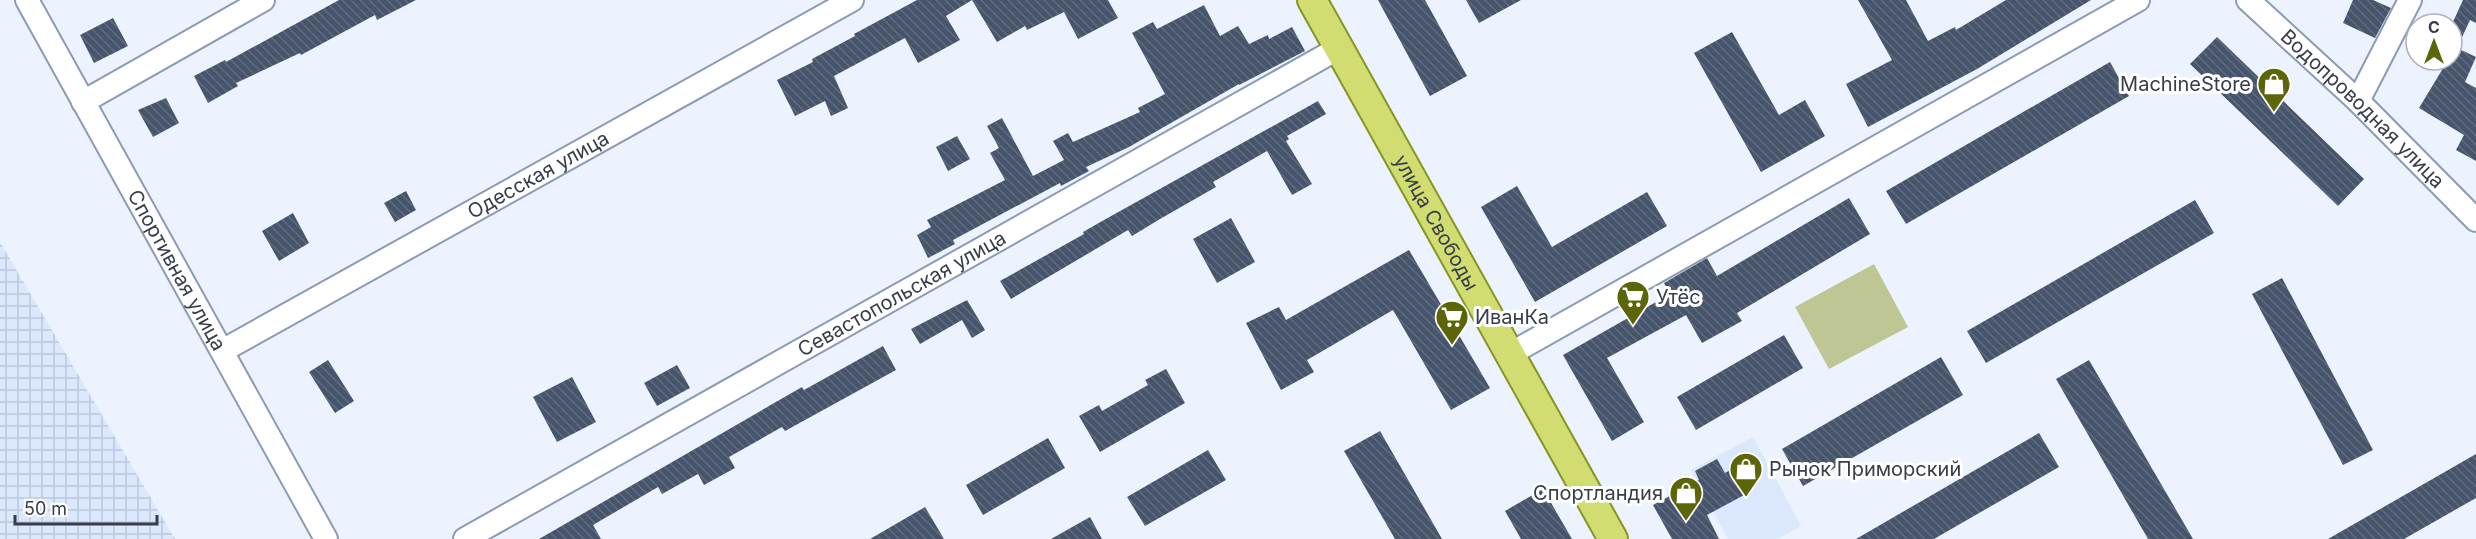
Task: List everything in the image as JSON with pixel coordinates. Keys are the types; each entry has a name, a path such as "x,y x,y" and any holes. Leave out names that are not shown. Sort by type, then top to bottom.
{"main road":[{"name":"улица Свободы","path":"1311,0 1613,539"}],"street":[{"name":"Спортивная улица","path":"27,0 326,539"},
{"path":"83,102 263,0"},
{"name":"Одесская улица","path":"222,351 852,0"},
{"path":"1510,354 2138,0"},
{"name":"Водопроводная улица","path":"2248,0 2358,101 2476,220"},
{"path":"2358,101 2410,0"},
{"name":"Севастопольская улица","path":"465,539 1339,48"}],"shaded area":[{"path":"0,242 175,539 0,539"},
{"name":"Рынок Приморский","path":"1753,437 1801,526 1777,539 1728,539 1691,470"}],"green space":[{"path":"1874,264 1908,327 1829,369 1795,307"}],"building":[{"path":"339,0 416,0 377,20 375,15 301,55 300,53 236,83 238,86 208,103 194,76 225,60 226,62"},
{"path":"917,0 972,0 946,16 960,40 918,63 905,38 834,76 848,108 831,116 825,101 795,116 777,80 813,62 812,59"},
{"path":"972,0 1108,0 1118,18 1078,39 1064,12 1027,30 1025,26 997,42"},
{"path":"1378,0 1425,0 1467,76 1430,96"},
{"path":"1466,0 1521,0 1479,23"},
{"path":"1858,0 1906,0 1928,41 1955,27 1956,30 2006,0 2091,0 1977,69 1868,127 1846,84 1892,60"},
{"path":"2353,0 2373,0 2391,8 2375,38 2343,23"},
{"path":"2463,0 2476,0 2476,23 2470,20 2464,33 2464,12 2458,12"},
{"path":"1204,5 1220,36 1238,26 1249,44 1268,35 1269,39 1292,27 1305,51 1239,84 1129,147 1086,167 1089,171 1061,186 1060,183 953,240 955,244 928,258 917,235 931,227 927,220 1005,180 990,153 999,148 987,126 1002,118 1033,176 1064,160 1053,141 1068,133 1073,142 1140,112 1138,108 1165,94 1132,33 1153,22 1157,29"},
{"path":"113,18 128,46 94,63 80,35"},
{"path":"1732,32 1779,115 1805,100 1825,136 1761,172 1694,53"},
{"path":"2217,37 2364,179 2338,206 2190,64"},
{"path":"2464,51 2476,57 2465,82 2476,88 2476,161 2456,150 2464,135 2419,108 2441,72 2464,72"},
{"path":"2110,62 2129,96 1906,224 1886,191"},
{"path":"166,98 179,123 153,137 138,110"},
{"path":"1318,101 1326,114 1287,136 1289,139 1286,141 1312,184 1292,195 1267,151 1213,182 1216,187 1132,236 1128,230 1011,299 1000,281 1084,234 1083,232 1104,220"},
{"path":"957,136 970,159 948,171 936,147"},
{"path":"1517,186 1552,247 1647,192 1667,226 1535,302 1481,207"},
{"path":"406,191 416,210 395,222 384,203"},
{"path":"1849,198 1870,234 1737,313 1742,321 1702,343 1686,315 1607,358 1644,422 1612,441 1563,355 1670,294 1664,283 1707,258 1717,276"},
{"path":"2195,200 2214,233 1986,363 1967,331"},
{"path":"293,213 309,243 279,261 262,231"},
{"path":"1231,218 1255,262 1217,283 1193,239"},
{"path":"1409,250 1490,388 1451,410 1393,310 1307,360 1314,372 1281,390 1246,323 1279,307 1286,320"},
{"path":"2282,278 2373,450 2343,465 2252,294"},
{"path":"967,300 985,330 972,338 962,320 920,344 911,329"},
{"path":"1784,335 1803,368 1696,430 1677,397"},
{"path":"883,346 896,370 785,431 782,427 729,457 735,468 704,485 698,474 662,494 658,487 593,525 601,539 539,539 802,387 804,390"},
{"path":"1941,357 1963,395 1803,486 1782,449"},
{"path":"328,360 354,401 335,413 309,372"},
{"path":"2089,360 2193,539 2148,539 2056,379"},
{"path":"677,365 690,388 657,406 644,383"},
{"path":"1166,369 1185,403 1100,452 1079,416 1099,405 1102,411 1148,385 1145,380"},
{"path":"572,377 596,422 557,442 533,397"},
{"path":"1380,431 1442,539 1395,539 1344,451"},
{"path":"2039,433 2059,467 1934,539 1856,539"},
{"path":"1048,438 1065,468 983,515 966,485"},
{"path":"1208,450 1226,480 1145,526 1127,497"},
{"path":"2476,454 2476,498 2404,539 2328,539"},
{"path":"1717,459 1725,473 1732,469 1746,494 1707,515 1719,539 1672,539 1653,505 1699,480 1695,471"},
{"path":"1543,489 1572,539 1521,539 1505,511"},
{"path":"925,507 944,539 870,539"},
{"path":"1090,517 1102,539 1051,539"}],"place":[{"name":"MachineStore","path":"2274,113"},
{"name":"Утёс","path":"1633,326"},
{"name":"ИванКа","path":"1452,346"},
{"name":"Рынок Приморский","path":"1746,498"},
{"name":"Спортландия","path":"1686,522"}]}
